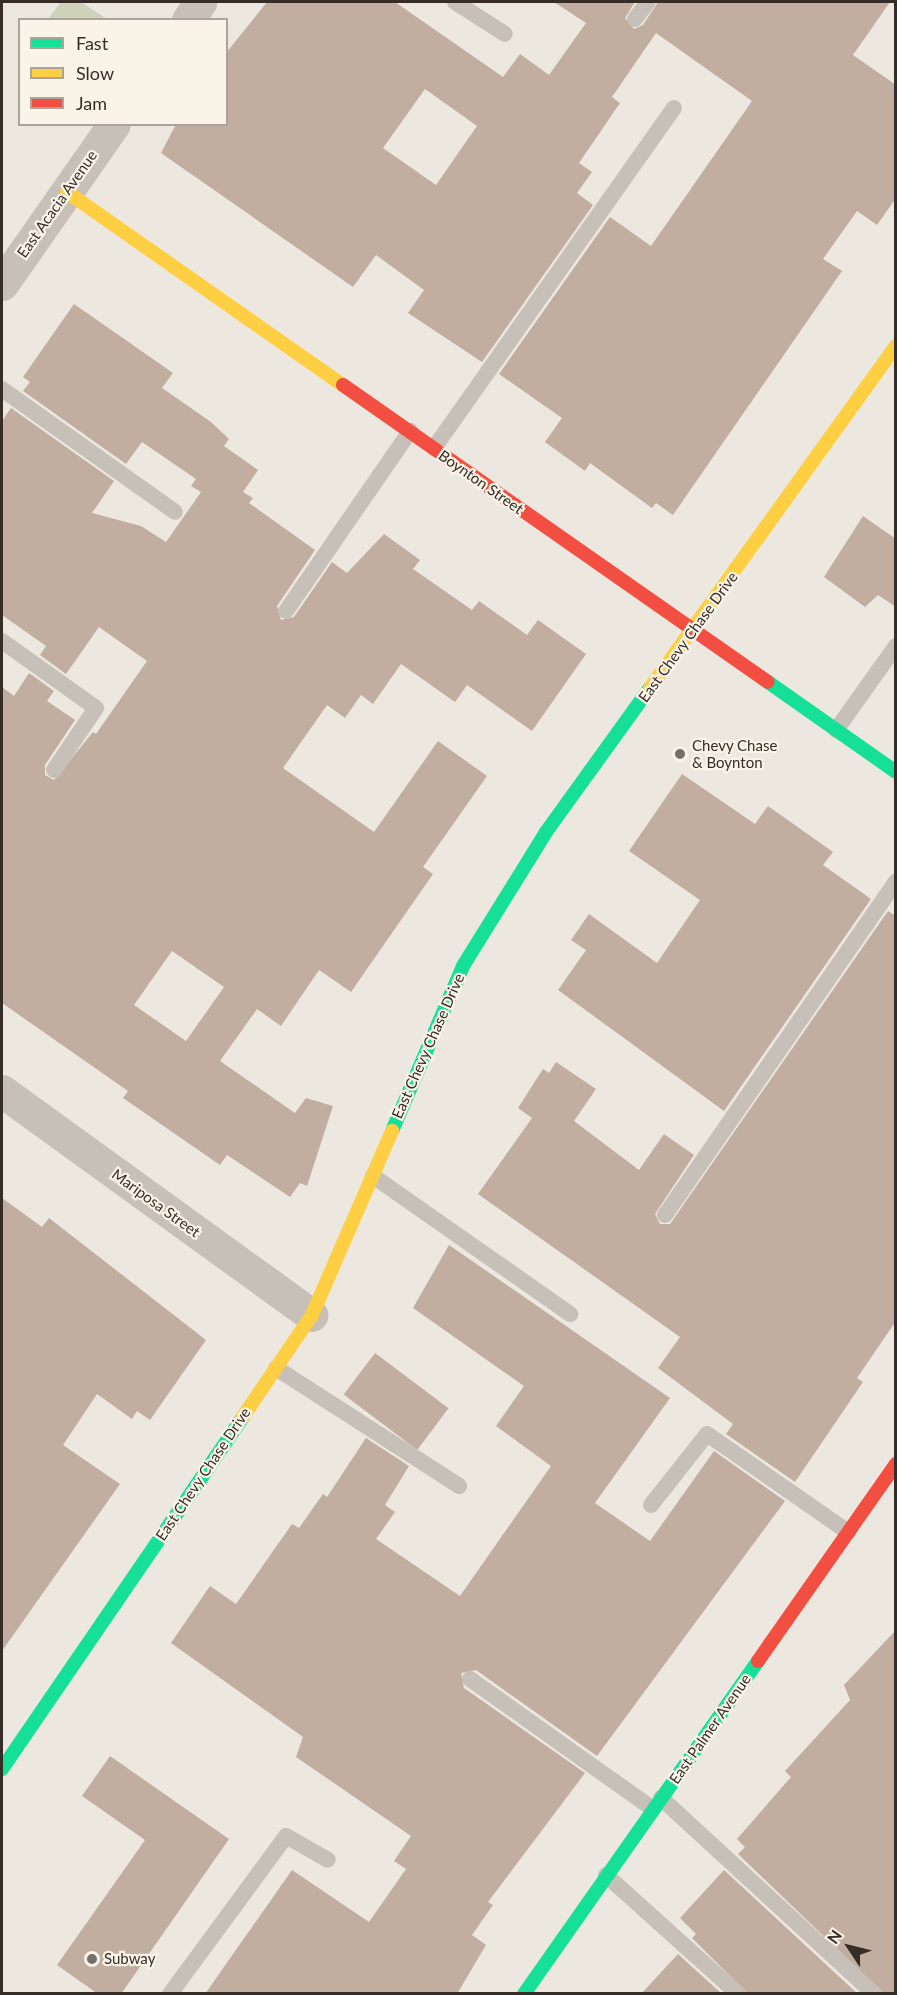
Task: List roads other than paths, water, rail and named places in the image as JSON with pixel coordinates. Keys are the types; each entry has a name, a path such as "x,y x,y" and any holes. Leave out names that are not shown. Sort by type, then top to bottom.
{"main road":[{"name":"Boynton Street","path":"67,192 896,772"},
{"name":"East Chevy Chase Drive","path":"2,1769 312,1315 373,1176 409,1082 463,966 546,832 896,346"},
{"name":"East Palmer Avenue","path":"524,1994 894,1469"}],"street":[{"path":"189,18 200,2"},
{"name":"East Acacia Avenue","path":"2,284 113,126"},
{"name":"Mariposa Street","path":"2,1091 312,1315"}],"lane":[{"path":"455,2 505,34"},
{"path":"635,19 648,2"},
{"path":"434,448 674,108"},
{"path":"2,389 175,512"},
{"path":"286,611 410,431"},
{"path":"2,641 96,708 54,770"},
{"path":"836,730 896,646"},
{"path":"665,1215 896,881"},
{"path":"373,1176 570,1314"},
{"path":"276,1368 459,1486"},
{"path":"651,1505 707,1434 848,1532"},
{"path":"470,1679 657,1804 874,1994"},
{"path":"170,1994 286,1836 328,1860"},
{"path":"606,1875 738,1994"}],"place":[{"name":"Chevy Chase & Boynton","path":"680,754"},
{"name":"Subway","path":"92,1959"}]}
